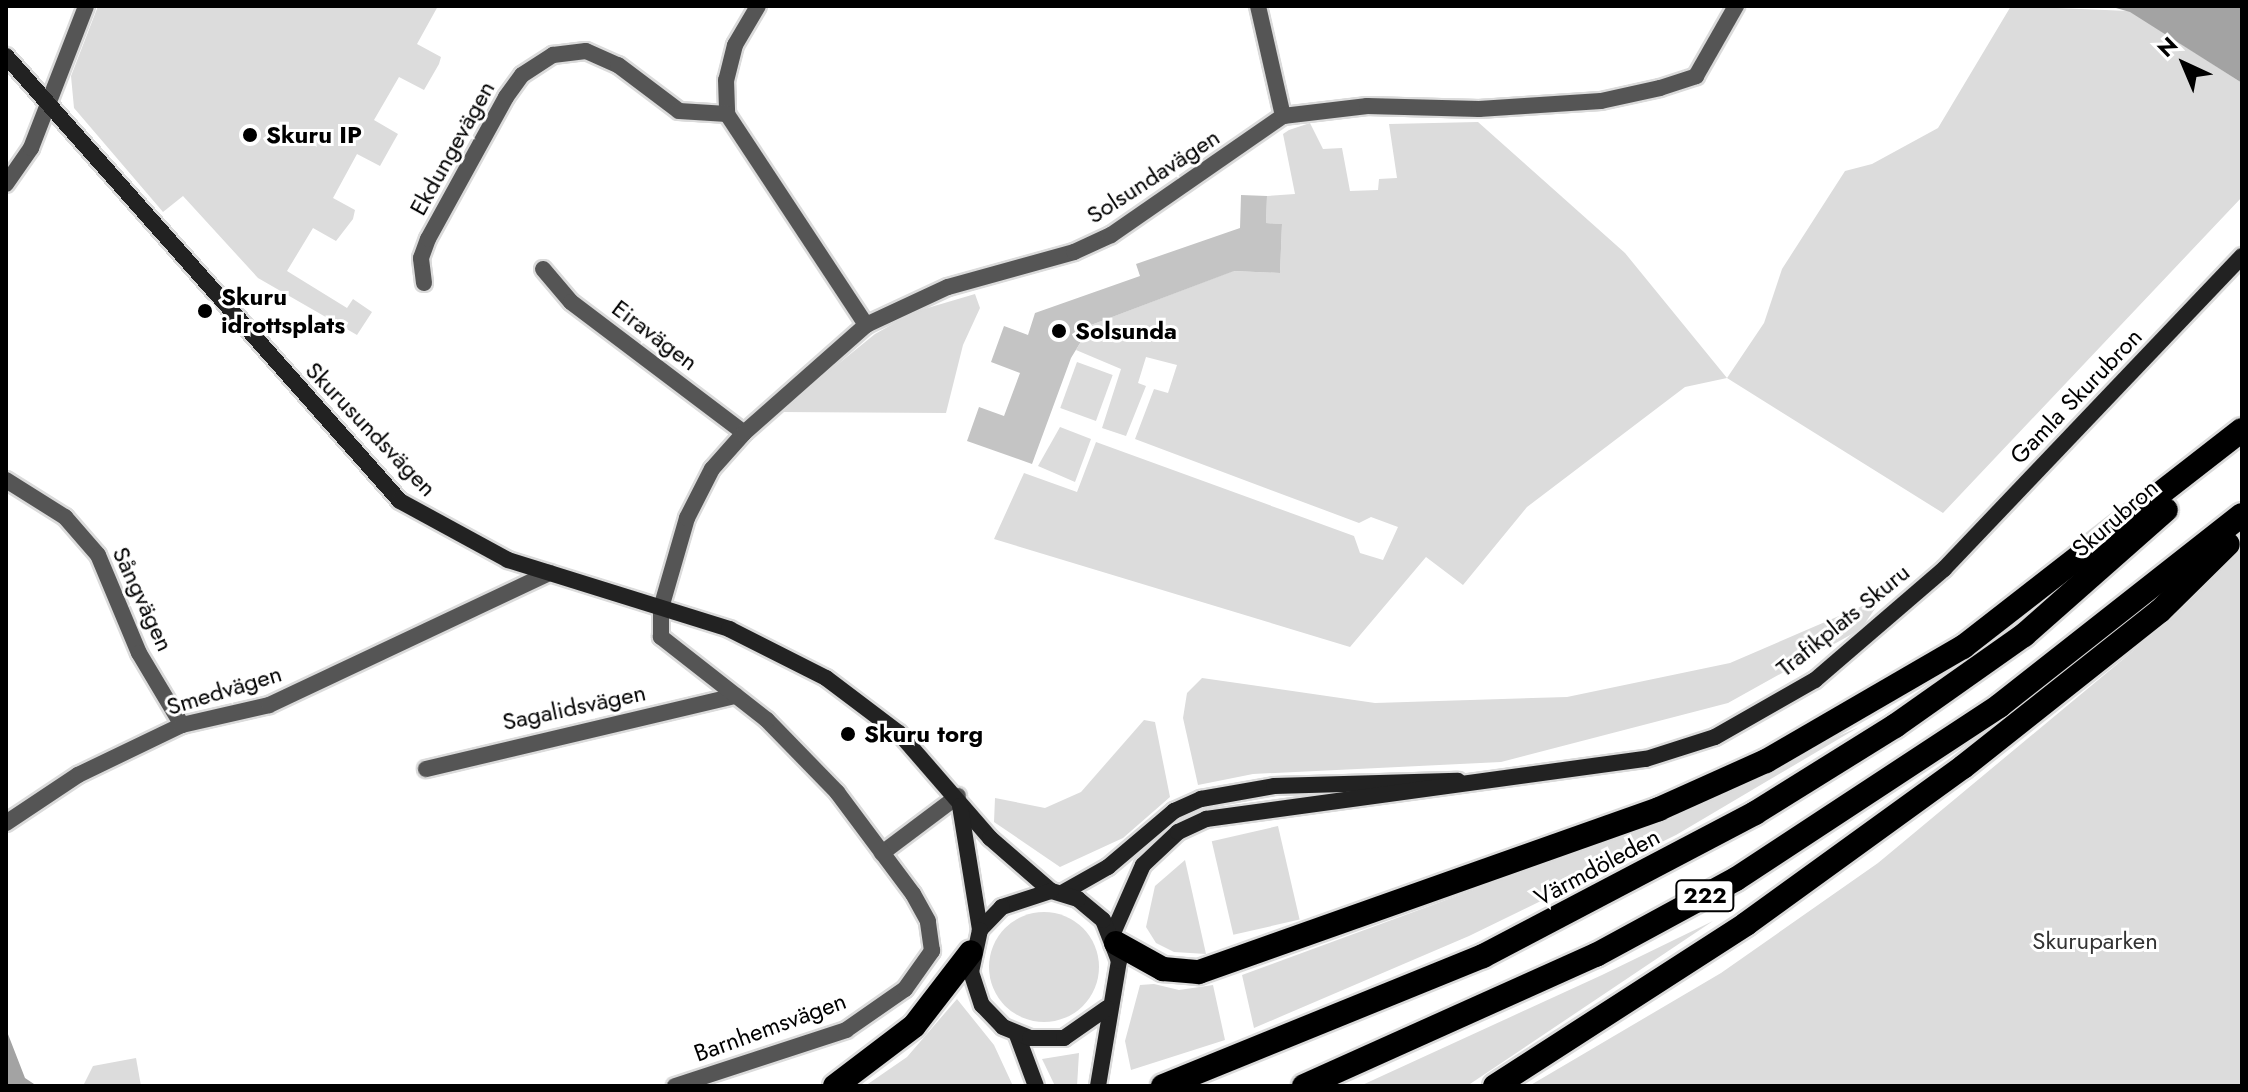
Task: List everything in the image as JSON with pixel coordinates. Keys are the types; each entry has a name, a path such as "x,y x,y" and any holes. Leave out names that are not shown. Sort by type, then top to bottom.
{"highway":[{"path":"1114,938 1163,969 1199,972 1659,809 1868,706 2003,617 2242,430"},
{"name":"Skurubron","path":"2024,635 2242,441"},
{"name":"222","path":"1314,1082 1596,955 1736,879 1921,761 2057,663 2242,515"},
{"path":"1495,1086 1746,924 2077,679 2160,611 2242,530"},
{"name":"Värmdöleden","path":"1170,1084 1311,1029 1483,956 1633,882 1845,759 2024,635"},
{"path":"835,1086 914,1026 976,941"}],"main road":[{"name":"Skurusundsvägen","path":"6,56 400,501 487,552 729,629 826,678 899,733 958,796 990,838 1056,892"},
{"name":"Gamla Skurubron","path":"1944,569 2242,256"},
{"name":"Trafikplats Skuru","path":"1098,1086 1107,1008 1118,979 1114,938 1143,865 1178,832 1206,819 1646,759 1715,737 1815,680 1944,569"},
{"name":"Trafikplats Skuru","path":"976,941 1010,902 1056,892 1108,867 1174,811 1201,799 1274,786 1401,779 1495,782"},
{"path":"958,796 974,865 982,1005 1017,1035 1036,1086"},
{"path":"1056,892 1092,908 1114,938"},
{"path":"1017,1035 1064,1038 1107,1008"}],"street":[{"path":"6,184 31,148 86,6"},
{"path":"758,6 735,45 726,80 727,114 866,325"},
{"path":"1258,6 1283,116"},
{"name":"Solsundavägen","path":"661,608 687,518 712,469 744,433 866,325 948,287 1063,256 1111,235 1283,116 1367,106 1479,109 1601,101 1660,88 1696,76 1736,6"},
{"name":"Ekdungevägen","path":"424,283 421,258 428,239 506,97 522,75 553,55 586,51 618,65 679,111 727,114"},
{"name":"Eiravägen","path":"543,269 571,302 744,433"},
{"name":"Sångvägen","path":"6,480 56,510 98,555 139,653 182,725"},
{"name":"Smedvägen","path":"6,823 78,775 182,725 269,705 549,573"},
{"name":"Barnhemsvägen","path":"661,608 661,637 804,754 882,853 928,921 932,951 927,966 846,1030 675,1086"},
{"name":"Sagalidsvägen","path":"426,769 735,696"},
{"path":"882,853 958,796"}],"green space":[{"path":"98,6 438,6 417,44 441,57 439,64 424,90 399,77 374,120 398,134 380,166 357,154 333,198 355,210 353,219 336,241 313,228 287,271 347,308 353,299 372,312 357,335 258,278 183,196 163,212 74,108 71,76"},
{"path":"2011,6 2130,11 2242,83 2242,197 1943,513 1727,378 1764,323 1782,269 1845,171 1872,164 1938,128"},
{"path":"1478,122 1625,253 1727,378 1685,387 1527,507 1463,585 1426,557 1350,647 994,539 1024,473 1077,492 1096,442 1354,536 1360,553 1383,560 1398,527 1371,517 1359,523 1135,439 1154,389 1168,393 1177,365 1146,357 1138,383 1146,386 1126,436 1102,428 1121,369 1076,350 1091,325 1233,271 1280,273 1282,224 1266,223 1267,196 1295,194 1283,134 1310,123 1323,149 1342,148 1350,191 1378,190 1379,179 1397,178 1389,124"},
{"path":"975,294 980,308 963,345 946,413 779,412 875,334 914,312"},
{"path":"1077,362 1113,375 1096,421 1060,408"},
{"path":"1060,427 1091,439 1075,482 1038,466"},
{"name":"Skuruparken","path":"2242,548 2242,1086 1529,1086 1721,973 1878,863 2169,621"},
{"path":"1883,597 1861,629 1728,703 1501,762 1253,774 1198,785 1183,718 1187,693 1202,678 1375,703 1567,697 1730,663"},
{"path":"1144,720 1155,722 1170,797 1123,838 1060,867 994,822 995,798 1045,808 1081,792"},
{"path":"1859,727 1676,835 1469,936 1254,1028 1242,975 1560,858"},
{"path":"1278,826 1300,920 1233,935 1212,841"},
{"path":"1185,860 1206,954 1174,952 1156,943 1146,927 1155,886"},
{"path":"1044,912 1065,916 1083,928 1095,946 1099,967 1095,988 1083,1006 1065,1018 1044,1022 1023,1018 1005,1006 993,988 989,967 993,946 1005,928 1023,916"},
{"path":"1713,921 1467,1086 1360,1086 1602,975"},
{"path":"1154,984 1179,990 1213,985 1225,1040 1131,1070 1125,1041 1140,985"},
{"path":"957,999 994,1045 1013,1086 865,1086 907,1057"},
{"path":"1079,1053 1077,1086 1055,1086 1042,1059"},
{"path":"136,1058 141,1086 83,1086 93,1066"}],"shaded area":[{"path":"2109,6 2242,6 2242,83 2130,12"},
{"path":"6,1029 25,1078 37,1086 6,1086"}],"building":[{"name":"Solsunda","path":"1241,195 1267,196 1266,223 1282,224 1280,273 1234,271 1091,325 1071,358 1032,464 967,441 979,407 1004,416 1020,373 991,362 1004,326 1028,335 1035,313 1140,276 1136,264 1240,228"}],"place":[{"name":"Skuru IP","path":"250,135"},
{"name":"Skuru idrottsplats","path":"205,311"},
{"name":"Solsunda","path":"1059,331"},
{"name":"Skuru torg","path":"848,734"}]}
